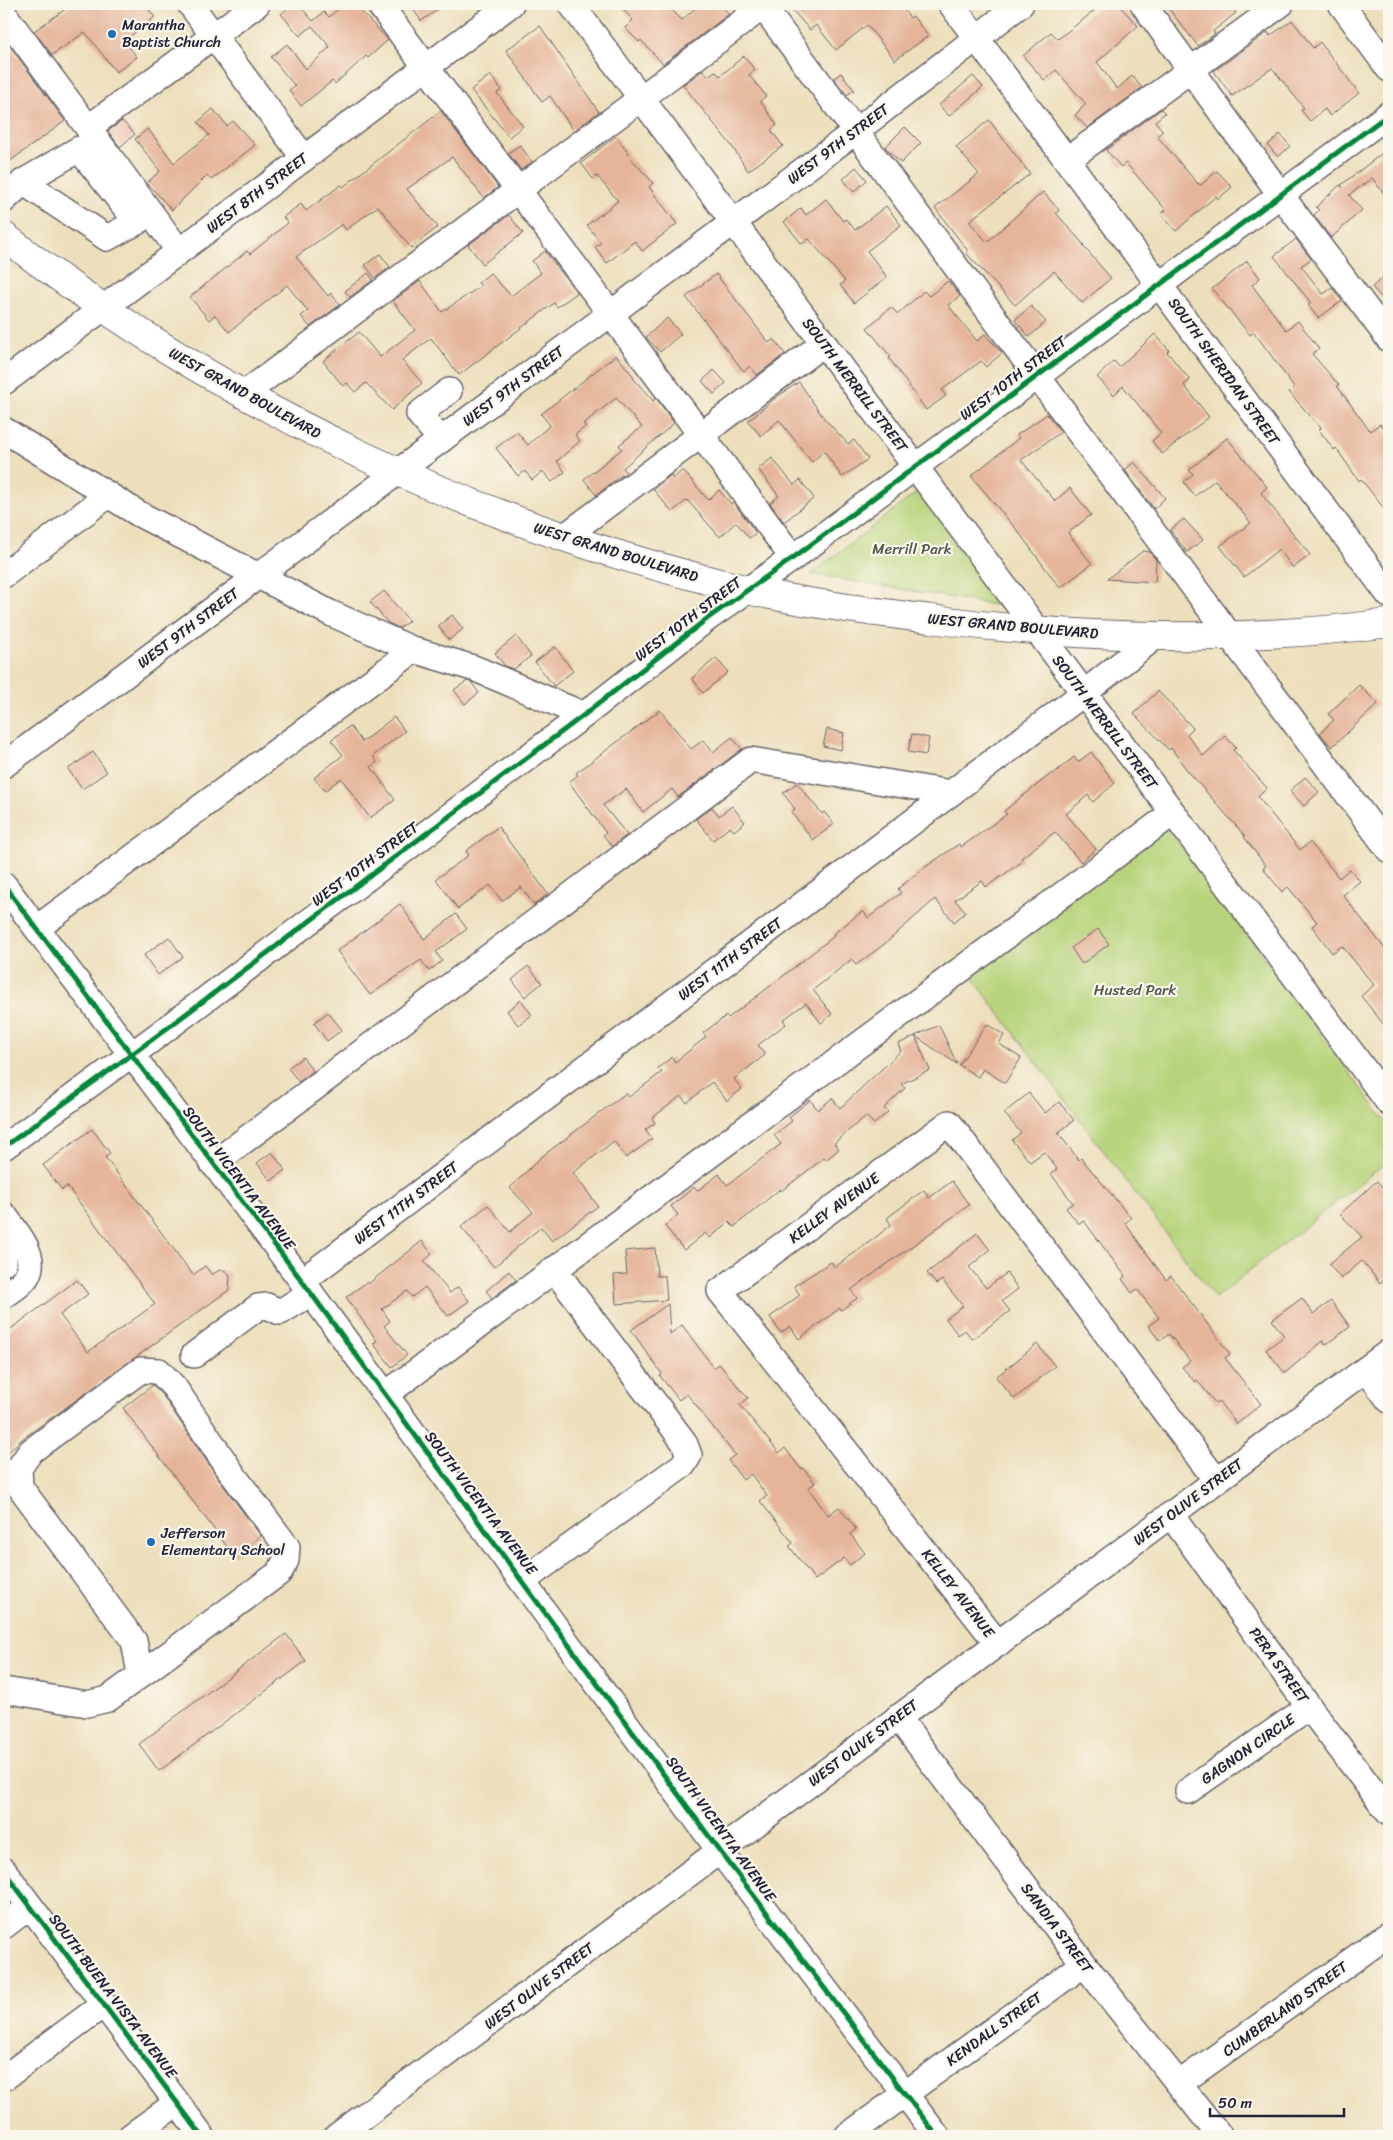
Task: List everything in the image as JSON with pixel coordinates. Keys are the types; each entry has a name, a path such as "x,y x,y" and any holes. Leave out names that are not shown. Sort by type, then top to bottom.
{"main road":[{"name":"WEST GRAND BOULEVARD","path":"4,236 102,308 244,395 317,434 398,472 485,509 608,552 748,590 844,608 1036,630 1156,636 1230,635 1345,628 1389,623"}],"street":[{"path":"190,4 304,158"},
{"path":"88,128 257,4"},
{"path":"379,4 793,558"},
{"name":"WEST 8TH STREET","path":"4,382 511,4"},
{"name":"SOUTH MERRILL STREET","path":"571,4 1389,1103"},
{"name":"SOUTH SHERIDAN STREET","path":"951,4 1389,595"},
{"name":"WEST 9TH STREET","path":"4,765 856,131 1021,4"},
{"path":"1143,4 1280,194 1389,339"},
{"path":"1067,160 1281,4"},
{"path":"1341,4 1389,69"},
{"path":"244,395 517,189 642,99 763,5 1389,850"},
{"path":"4,14 179,251"},
{"name":"WEST 10TH STREET","path":"4,1147 131,1056 584,715 708,618 793,558 1389,114"},
{"path":"4,200 23,182"},
{"path":"564,537 824,343"},
{"path":"441,440 419,414 449,390"},
{"path":"4,430 139,514 330,613 414,650 476,669 584,715"},
{"path":"4,574 108,495"},
{"name":"WEST 11TH STREET","path":"194,1355 258,1307 266,1306 280,1312 306,1287 1156,636"},
{"path":"37,928 414,650"},
{"path":"213,1164 751,760 952,792"},
{"path":"386,1394 1173,813"},
{"name":"SOUTH VICENTIA AVENUE","path":"4,885 12,914 37,928 524,1580 719,1850 937,2136"},
{"name":"KELLEY AVENUE","path":"998,1644 720,1291 949,1123 1216,1480"},
{"path":"4,1215 26,1246 30,1260 30,1272 23,1281 4,1296"},
{"path":"4,1251 4,1262"},
{"path":"524,1580 683,1465 689,1455 684,1442 554,1269"},
{"name":"WEST OLIVE STREET","path":"337,2136 1389,1352"},
{"path":"1366,1369 1389,1400"},
{"path":"4,1690 87,1704 108,1699 279,1574 286,1560 287,1547 234,1476 174,1387 159,1371 141,1370 31,1451 19,1468 20,1487 134,1641 140,1674"},
{"name":"PERA STREET","path":"1171,1515 1309,1707 1389,1813"},
{"name":"GAGNON CIRCLE","path":"1188,1791 1309,1707"},
{"name":"SANDIA STREET","path":"898,1717 1084,1964 1220,2136"},
{"name":"SOUTH BUENA VISTA AVENUE","path":"4,1871 202,2136"},
{"path":"4,1926 30,1906"},
{"name":"CUMBERLAND STREET","path":"1180,2083 1389,1934"},
{"name":"KENDALL STREET","path":"847,2136 1084,1964"},
{"path":"4,2078 103,2005"},
{"path":"131,2136 177,2103"}],"green space":[{"name":"Merrill Park","path":"920,490 1006,607 811,574"},
{"name":"Husted Park","path":"1158,815 1389,1126 1389,1160 1215,1298 961,963"}],"building":[{"path":"73,4 144,4 155,17 124,41 137,57 116,72 85,32 52,55 34,31"},
{"path":"293,4 298,4 313,21 324,12 329,17 344,4 354,4 388,40 368,58 366,56 335,84 332,81 301,106 289,90 295,86 271,57 287,44 306,69 330,47 312,26 300,36 281,14"},
{"path":"410,4 446,4 421,21"},
{"path":"618,4 666,4 682,20 700,4 720,4 729,14 663,64 641,40 639,42 625,28 633,20"},
{"path":"787,4 899,4 910,18 913,16 928,36 895,60 867,25 836,50 816,25 810,30"},
{"path":"1103,4 1118,4 1138,26 1097,62 1117,89 1132,76 1142,88 1087,128 1075,115 1086,104 1056,70 1044,80 1023,56 1051,32 1058,39"},
{"path":"1165,4 1228,4 1236,13 1213,31 1215,34 1198,46"},
{"path":"1292,20 1313,48 1320,42 1359,93 1330,116 1325,109 1310,121 1301,110 1304,108 1272,68 1232,96 1214,71 1268,32 1270,36"},
{"path":"540,26 599,112 574,131 550,96 542,102 506,50"},
{"path":"4,38 65,121 9,162 4,155"},
{"path":"744,56 755,70 749,75 766,96 760,101 777,125 771,130 783,146 748,171 731,145 683,85 703,70 708,76 715,71 720,76"},
{"path":"841,73 854,90 847,95 834,78"},
{"path":"490,75 502,90 497,93 523,126 509,137 471,90"},
{"path":"973,76 983,87 949,116 939,105"},
{"path":"213,109 227,126 233,121 255,145 211,180 207,175 172,210 147,183 160,171 135,139 148,129 174,163 209,135 198,122"},
{"path":"1161,109 1165,113 1155,121 1163,131 1157,136 1197,183 1201,185 1217,171 1232,187 1218,199 1216,196 1176,231 1161,214 1166,210 1126,163 1121,167 1106,150"},
{"path":"441,111 498,187 484,198 452,157 407,189 438,227 411,248 378,206 346,230 342,224 296,257 328,296 331,293 340,305 310,327 301,316 308,311 287,285 229,332 215,315 209,320 190,297 247,251 250,254 288,223 283,217 301,204 306,211 341,185 343,187"},
{"path":"989,120 1030,174 969,221 987,242 1043,192 1059,210 1056,213 1111,278 1082,303 1054,271 1015,305 966,253 968,251 935,208 979,174 956,147"},
{"path":"122,121 135,134 120,147 108,131"},
{"path":"905,127 921,143 901,163 885,147"},
{"path":"1280,134 1290,146 1278,157 1268,145"},
{"path":"616,136 627,154 653,183 649,187 677,224 642,251 635,241 607,263 595,247 601,243 587,225 618,201 597,176 593,179 581,163"},
{"path":"520,145 532,162 521,170 508,153"},
{"path":"1389,148 1389,200 1372,178 1349,195 1362,210 1331,238 1314,215 1319,210 1316,207 1340,185 1343,188 1341,185"},
{"path":"856,167 867,180 854,192 843,179"},
{"path":"826,199 843,221 846,219 855,230 886,206 901,225 867,251 887,277 854,303 840,285 845,281 809,239 802,244 784,222 801,208 806,215"},
{"path":"509,215 523,233 483,264 468,245"},
{"path":"1296,239 1311,259 1301,266 1323,294 1332,288 1342,301 1318,318 1308,305 1311,303 1274,256"},
{"path":"545,251 577,293 557,307 554,303 459,375 431,338 402,360 422,383 392,410 366,383 355,392 347,383 343,386 323,361 359,332 380,357 415,330 393,301 420,281 442,312 481,286 478,283 490,273 511,296 541,273 532,261"},
{"path":"380,254 390,267 375,278 365,265"},
{"path":"1247,261 1260,278 1252,285 1286,330 1298,321 1319,349 1312,354 1339,385 1337,386 1370,431 1380,424 1389,437 1389,515 1361,479 1359,481 1336,448 1334,450 1319,430 1321,428 1289,392 1294,387 1254,332 1250,335 1212,289"},
{"path":"1389,272 1389,306 1372,287"},
{"path":"368,273 373,280 350,297 345,291"},
{"path":"716,274 769,343 774,339 785,354 757,375 750,366 744,371 742,369 686,297"},
{"path":"948,281 960,296 948,305 977,341 985,334 1002,353 986,367 981,361 942,390 946,396 926,410 889,358 891,357 867,328 891,307 898,314 924,291 929,296"},
{"path":"1031,306 1046,322 1029,337 1015,320"},
{"path":"667,318 681,334 660,352 646,337"},
{"path":"1155,334 1190,380 1184,385 1209,417 1162,454 1152,441 1161,433 1123,386 1114,395 1097,377 1114,361 1119,367"},
{"path":"616,355 653,401 656,398 674,423 623,468 626,472 596,495 584,479 622,449 619,445 642,427 616,398 583,424 586,426 575,435 580,441 557,461 565,472 552,482 543,471 532,480 525,471 518,476 496,448 517,432 528,445 550,425 541,414"},
{"path":"714,370 726,383 714,394 702,381"},
{"path":"799,382 823,417 848,444 854,440 868,459 842,477 824,451 812,462 779,420 761,436 748,421 774,399"},
{"path":"1047,414 1061,432 1021,460 1055,501 1070,488 1091,515 1068,533 1092,564 1060,588 1017,530 971,476 1019,438 1017,435"},
{"path":"1227,438 1267,487 1261,493 1310,555 1293,568 1279,549 1244,577 1220,546 1251,523 1215,480 1195,496 1184,482 1193,474 1189,470"},
{"path":"772,458 794,485 800,480 814,498 784,522 770,503 779,496 758,469"},
{"path":"1134,462 1165,498 1154,509 1125,470"},
{"path":"683,470 708,500 719,490 731,504 733,502 756,533 749,538 736,522 720,537 687,500 672,512 653,489 671,475 673,479"},
{"path":"1184,519 1203,540 1187,552 1170,530"},
{"path":"1143,551 1150,552 1156,560 1155,582 1107,579"},
{"path":"384,591 409,621 399,628 388,623 370,602"},
{"path":"452,615 463,629 449,640 438,626"},
{"path":"516,636 531,656 514,669 505,666 495,653"},
{"path":"555,647 573,671 554,686 535,662"},
{"path":"716,658 728,672 703,693 692,678"},
{"path":"467,681 471,682 479,693 465,704 454,690"},
{"path":"1359,685 1378,704 1332,747 1320,733 1334,720 1328,714"},
{"path":"1158,691 1193,728 1187,734 1203,756 1225,736 1236,748 1233,750 1267,788 1258,797 1300,850 1310,842 1339,878 1350,869 1360,881 1343,895 1389,954 1389,1031 1361,996 1374,985 1342,946 1332,953 1312,926 1317,922 1288,887 1282,892 1263,868 1266,866 1245,836 1186,769 1171,748 1169,750 1134,714"},
{"path":"660,710 691,749 703,740 713,752 732,737 742,749 678,797 672,789 643,812 626,789 603,805 627,835 612,846 603,835 606,833 569,782 578,775 576,773"},
{"path":"394,717 405,731 373,756 377,762 371,767 395,800 370,818 341,778 325,791 314,778 343,755 331,740 350,726 362,742"},
{"path":"827,729 844,733 841,750 823,746"},
{"path":"912,734 929,738 926,755 908,752"},
{"path":"93,752 107,772 82,789 68,769"},
{"path":"1091,752 1115,783 1093,802 1088,795 1066,814 1096,849 1081,862 1055,832 1021,858 1023,861 986,887 982,881 955,900 966,912 954,922 935,899 887,942 856,965 852,959 813,990 832,1014 821,1023 806,1003 783,1020 786,1024 758,1045 765,1055 734,1079 742,1089 727,1101 712,1082 687,1103 681,1096 652,1118 655,1123 645,1130 652,1139 626,1158 614,1141 573,1173 598,1206 552,1241 541,1227 494,1267 461,1227 488,1205 510,1232 533,1212 510,1188 540,1158 626,1093 629,1097 662,1072 658,1068 672,1057 675,1062 706,1037 703,1033 726,1016 728,1018 773,984 863,911 868,918 901,893 898,889 921,870 959,844 961,847 1007,814 1004,811 1074,757 1078,762"},
{"path":"1305,777 1319,792 1304,806 1290,791"},
{"path":"797,783 822,814 824,812 834,824 813,840 791,812 795,809 783,793"},
{"path":"732,806 745,822 734,831 730,827 713,840 696,819 712,807 719,816"},
{"path":"498,827 548,894 534,905 521,887 502,901 490,885 458,909 436,879 469,855 466,851"},
{"path":"400,904 424,939 456,914 467,929 436,952 442,961 429,971 421,960 370,995 337,951"},
{"path":"1098,929 1109,944 1082,964 1071,948"},
{"path":"169,937 183,957 158,975 144,955"},
{"path":"528,966 542,983 525,997 512,980"},
{"path":"521,1000 532,1015 518,1025 507,1011"},
{"path":"328,1012 342,1030 327,1041 314,1023"},
{"path":"987,1024 1004,1035 999,1044 1021,1058 1005,1083 983,1069 978,1077 959,1065"},
{"path":"939,1025 957,1064 915,1036"},
{"path":"915,1036 930,1070 901,1084 905,1088 884,1108 888,1112 874,1124 866,1116 834,1143 839,1149 826,1160 824,1158 781,1191 780,1189 734,1227 729,1222 710,1238 705,1233 684,1250 665,1226 678,1215 671,1206 694,1187 697,1191 719,1174 727,1185 746,1171 781,1144 774,1135 792,1121 789,1117 810,1100 818,1110 832,1098 840,1108 901,1051 898,1044"},
{"path":"303,1057 313,1071 299,1082 288,1068"},
{"path":"1029,1093 1045,1113 1059,1102 1074,1120 1058,1133 1079,1160 1081,1158 1131,1218 1125,1223 1166,1280 1171,1276 1230,1354 1225,1358 1261,1404 1237,1424 1219,1402 1216,1404 1197,1380 1195,1382 1182,1367 1190,1361 1169,1334 1160,1341 1148,1326 1159,1318 1137,1289 1132,1293 1122,1279 1125,1276 1084,1221 1079,1224 1066,1208 1073,1203 1051,1174 1057,1169 1044,1152 1030,1162 1012,1140 1021,1133 1004,1113"},
{"path":"92,1129 110,1153 105,1157 193,1275 205,1266 212,1275 219,1270 226,1271 230,1275 229,1290 22,1439 4,1456 4,1334 77,1280 88,1294 60,1315 88,1352 155,1304 67,1186 62,1190 43,1165"},
{"path":"272,1152 285,1170 271,1181 257,1163"},
{"path":"952,1181 969,1205 851,1290 857,1298 841,1310 840,1308 799,1339 790,1326 781,1333 770,1317 800,1295 794,1286 831,1262 835,1267 871,1241 891,1225 887,1218 924,1190 929,1198"},
{"path":"1377,1181 1389,1195 1389,1275 1380,1283 1362,1261 1341,1279 1329,1264 1362,1237 1340,1214"},
{"path":"977,1233 990,1250 969,1267 986,1288 1007,1273 1018,1289 1002,1301 1010,1311 972,1339 965,1330 958,1335 946,1319 963,1306 942,1280 936,1284 927,1273"},
{"path":"422,1241 432,1254 424,1261 450,1293 458,1287 469,1301 448,1316 425,1287 412,1297 407,1291 382,1309 390,1321 384,1326 407,1355 392,1367 373,1343 377,1341 346,1297 367,1282 368,1284"},
{"path":"655,1248 657,1276 665,1276 667,1300 616,1304 614,1275 627,1274 625,1251"},
{"path":"509,1271 516,1280 492,1298 486,1291"},
{"path":"1302,1298 1313,1314 1331,1301 1350,1327 1325,1345 1323,1341 1285,1373 1266,1350 1284,1336 1272,1320"},
{"path":"668,1304 670,1334 682,1325 714,1368 719,1364 748,1398 740,1405 779,1453 785,1448 801,1469 803,1468 815,1483 808,1488 828,1515 839,1507 856,1529 850,1534 865,1553 850,1565 844,1558 815,1580 789,1546 793,1543 760,1501 767,1496 751,1474 743,1480 728,1460 735,1455 687,1394 679,1400 660,1376 662,1374 631,1330"},
{"path":"1037,1344 1055,1366 1014,1399 996,1377"},
{"path":"153,1385 163,1396 222,1484 261,1536 234,1556 123,1408"},
{"path":"286,1634 306,1661 159,1771 139,1744"}],"cycle path":[{"path":"4,1147 150,1041 584,715 708,618 793,558 1389,114"},
{"path":"4,885 302,1281 719,1850 937,2136"},
{"path":"4,1871 202,2136"}],"place":[{"name":"Marantha Baptist Church","path":"112,34"},
{"name":"Jefferson Elementary School","path":"151,1542"}]}
